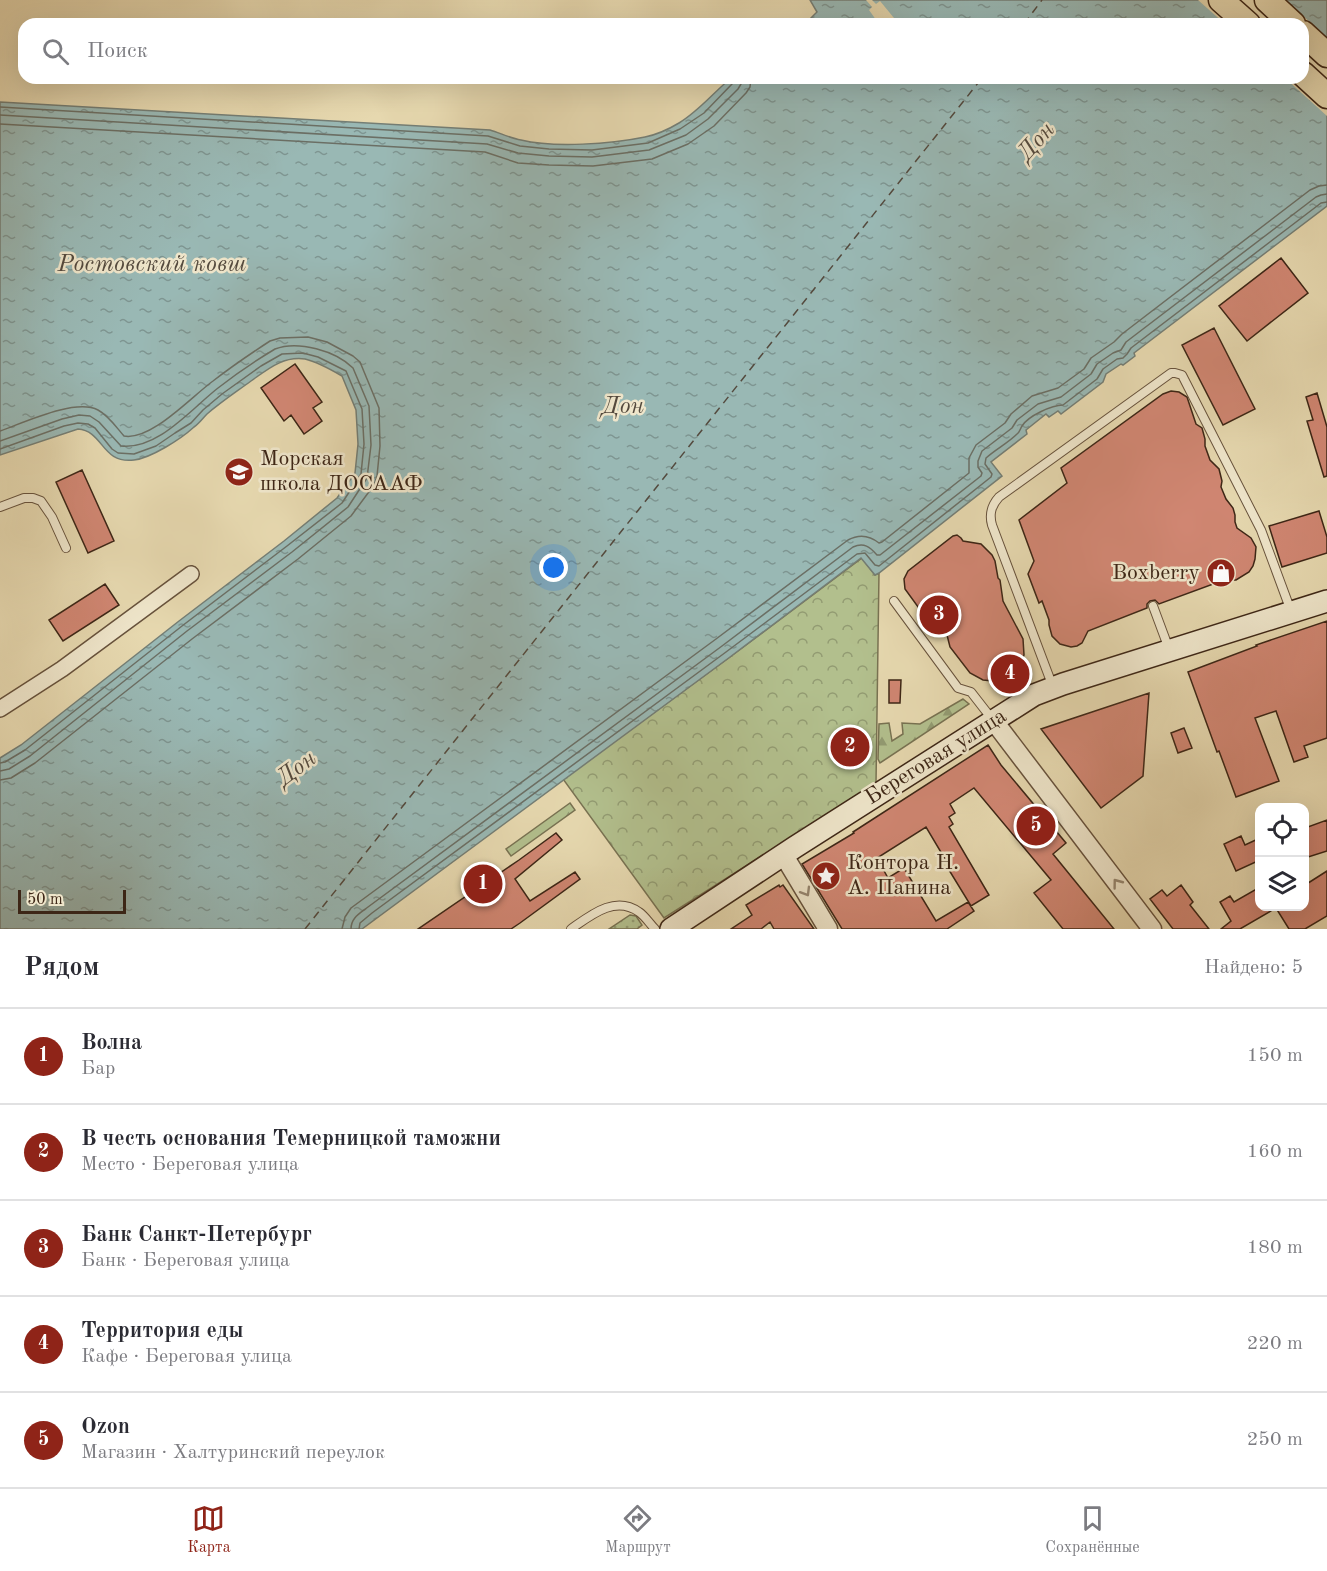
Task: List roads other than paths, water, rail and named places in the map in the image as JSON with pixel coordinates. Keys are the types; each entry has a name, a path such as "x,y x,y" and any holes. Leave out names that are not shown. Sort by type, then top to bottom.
{"main road":[{"path":"1221,0 1241,18"},
{"path":"1267,0 1286,18"},
{"path":"1309,38 1327,55"},
{"path":"1309,80 1327,96"},
{"name":"Береговая улица","path":"671,929 783,854 1034,695 1327,601"}],"street":[{"path":"0,709 62,669 191,574"},
{"path":"993,720 1152,929"},
{"path":"783,854 828,929"}],"lane":[{"path":"1053,688 992,525 990,515 993,505 999,497 1171,374 1182,375 1261,530 1292,612"},
{"path":"0,507 24,498 41,501 52,517 66,548"},
{"path":"894,601 958,688 970,692 993,720"},
{"path":"1153,606 1169,651"},
{"path":"571,929 612,905 624,905 639,912 655,929"}],"water":[{"name":"Дон","path":"810,0 1327,0 1327,206 1134,353 1135,356 1106,374 1103,382 1061,414 1058,411 1049,417 1046,414 1026,430 1027,434 991,462 1002,476 879,573 875,575 861,558 362,929 0,929 0,758 21,745 337,498 355,473 358,444 356,410 342,376 315,362 290,359 270,368 218,405 182,437 157,452 141,458 123,460 115,457 93,435 78,429 0,455 0,102 490,130 534,142 583,144 649,136 666,130 693,113 724,84 1309,84 1309,18 811,18 817,12"}],"place":[{"name":"Морская школа ДОСААФ","path":"239,472"},
{"name":"Boxberry","path":"1221,573"},
{"name":"Банк Санкт-Петербург","path":"939,615"},
{"name":"Территория еды","path":"1010,674"},
{"name":"В честь основания Темерницкой таможни","path":"850,747"},
{"name":"Ozon","path":"1036,826"},
{"name":"Контора Н. А. Панина","path":"826,876"},
{"name":"Волна","path":"483,884"}],"water label":[{"name":"Ростовский ковш","path":"152,265"}]}
